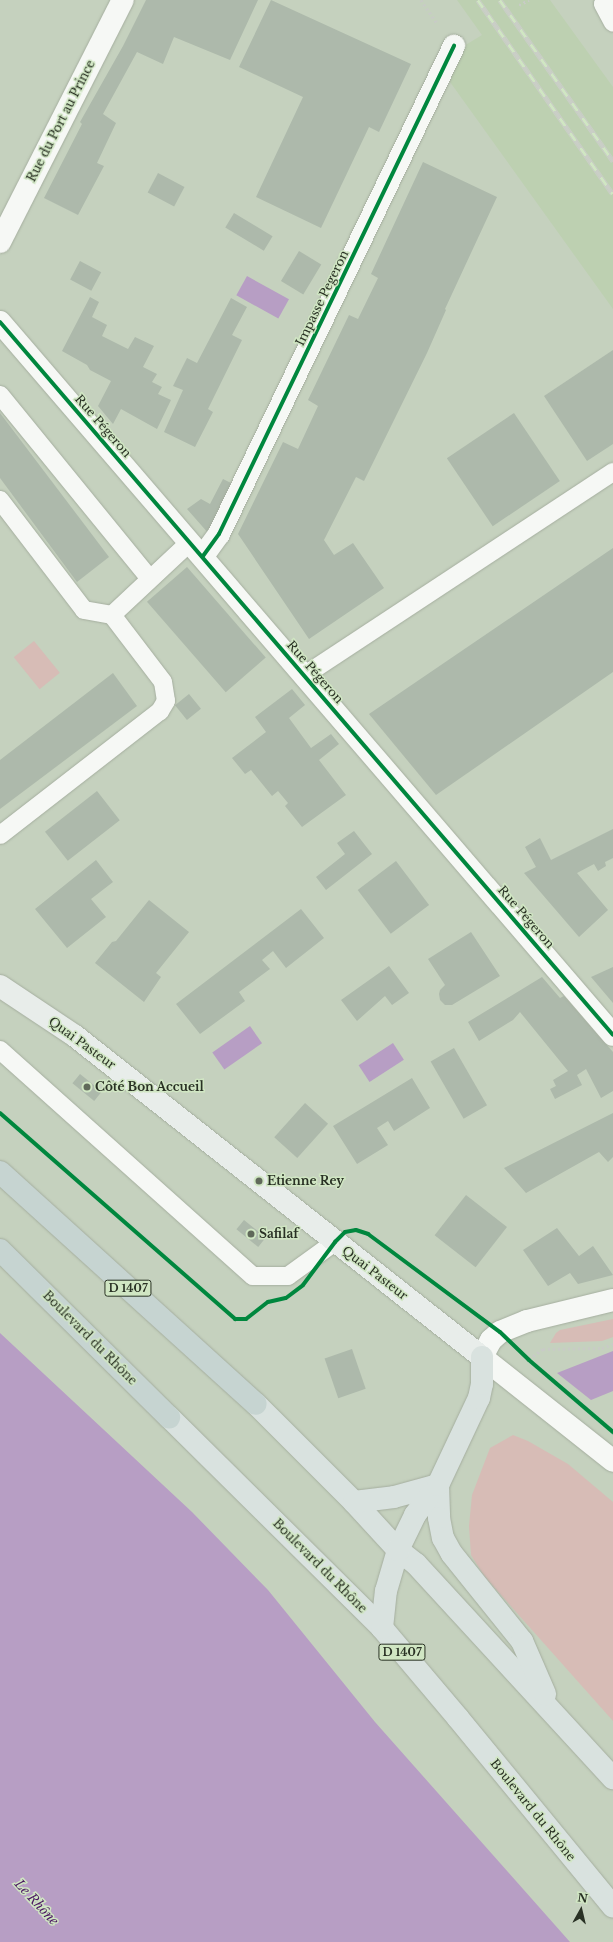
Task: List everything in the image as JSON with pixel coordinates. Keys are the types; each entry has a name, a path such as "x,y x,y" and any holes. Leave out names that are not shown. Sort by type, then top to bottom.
{"highway":[{"name":"D 1407","path":"0,1172 256,1404"},
{"name":"Boulevard du Rhône","path":"0,1250 169,1418"}],"main road":[{"name":"Quai Pasteur","path":"0,986 75,1036 482,1357"},
{"path":"382,1628 386,1591 398,1550 415,1515 438,1484 479,1398 482,1384 482,1357"},
{"name":"D 1407","path":"256,1404 354,1502 398,1550 416,1564 613,1778"},
{"name":"Boulevard du Rhône","path":"169,1418 382,1628 613,1907"},
{"path":"354,1502 394,1497 438,1484"},
{"path":"438,1484 439,1518 443,1538 452,1554 522,1641 552,1710"}],"street":[{"name":"Rue du Port au Prince","path":"0,242 123,0"},
{"name":"Impasse Pegeron","path":"197,549 223,527 454,46"},
{"name":"Rue Pégeron","path":"0,322 197,549 613,1035"},
{"path":"482,1357 491,1340 500,1332 527,1321 613,1300"},
{"name":"Quai Pasteur","path":"482,1357 613,1461"}],"lane":[{"path":"605,0 603,4 613,23"},
{"path":"0,395 150,579"},
{"path":"304,675 613,472"},
{"path":"0,500 84,610 112,614 163,682 166,701 160,711 0,835"},
{"path":"112,614 150,579 197,549"},
{"path":"0,1050 253,1276 288,1276 335,1242"}],"path":[{"path":"519,5 529,0"},
{"path":"500,1332 534,1365"},
{"path":"529,1360 543,1349 602,1348 613,1344"}],"shaded area":[{"path":"457,0 550,0 613,87 613,309 445,75 464,46 482,35"},
{"path":"34,641 60,673 40,689 14,657"},
{"path":"613,1319 613,1337 602,1341 550,1343 556,1333 560,1330"},
{"path":"513,1435 528,1441 568,1464 613,1502 613,1721 484,1576 471,1555 469,1526 472,1495 490,1448"}],"water":[{"path":"247,276 289,299 278,319 236,295"},
{"path":"250,1026 262,1043 224,1070 212,1052"},
{"path":"393,1043 404,1060 370,1082 359,1065"},
{"name":"Le Rhône","path":"0,1333 192,1512 268,1590 375,1722 570,1942 0,1942"},
{"path":"613,1351 613,1391 591,1400 557,1373"}],"building":[{"path":"146,0 258,0 230,60 174,37 163,64 137,52 103,114 116,123 97,163 104,166 78,215 44,198 82,124 80,122 123,46"},
{"path":"271,0 411,64 379,132 369,127 321,228 256,197 303,97 239,67"},
{"path":"423,162 497,197 445,309 446,310 427,353 364,481 356,477 324,540 334,555 353,543 384,588 309,639 238,534 283,442 298,449 318,406 308,400 349,315 358,319 378,278 371,274"},
{"path":"158,173 184,187 174,207 148,192"},
{"path":"234,213 273,236 264,251 225,228"},
{"path":"299,251 321,264 303,294 281,281"},
{"path":"80,261 101,272 91,291 70,280"},
{"path":"90,297 99,302 92,317 107,325 102,336 128,349 135,337 154,346 143,367 157,374 152,382 162,387 158,394 171,400 157,429 121,409 113,424 98,406 111,381 90,370 87,365 62,351"},
{"path":"231,298 247,307 232,335 242,340 208,409 213,412 195,447 164,432 183,390 173,386 187,358 197,363"},
{"path":"613,350 613,444 587,461 544,396"},
{"path":"0,413 109,557 77,582 0,478"},
{"path":"514,413 560,481 493,526 447,458"},
{"path":"223,479 233,484 209,534 187,509 201,499 210,504"},
{"path":"613,548 613,672 436,795 369,714"},
{"path":"187,567 266,658 226,692 147,602"},
{"path":"113,673 137,706 0,809 0,760"},
{"path":"292,689 305,705 289,718 311,748 331,734 339,744 319,760 346,795 302,827 285,806 288,803 278,791 272,796 251,770 245,774 232,758 266,732 255,717"},
{"path":"189,694 201,709 187,720 175,705"},
{"path":"97,791 120,820 68,861 45,832"},
{"path":"613,829 613,858 605,862 606,866 598,871 594,864 577,873 608,910 579,937 524,873 536,867 525,847 540,838 551,860"},
{"path":"354,831 372,854 326,890 316,877 345,854 337,843"},
{"path":"96,860 113,882 91,899 106,917 67,948 35,909"},
{"path":"396,861 429,905 391,934 358,890"},
{"path":"149,900 189,932 156,973 161,977 144,1002 95,963 112,942 116,941"},
{"path":"301,909 324,938 286,968 273,951 262,960 270,969 239,992 245,1001 200,1034 176,1004"},
{"path":"471,932 500,976 452,1005 445,1005 440,1000 439,994 440,990 445,985 428,959"},
{"path":"389,966 409,993 392,1005 385,996 357,1021 341,1000"},
{"path":"613,967 613,1003 591,977"},
{"path":"542,977 560,998 564,996 613,1052 613,1091 601,1098 586,1069 577,1075 582,1085 555,1099 550,1089 556,1086 553,1080 568,1071 520,1012 513,1020 479,1041 468,1022"},
{"path":"454,1048 487,1105 464,1119 431,1062"},
{"path":"80,1074 102,1092 94,1101 72,1083"},
{"path":"412,1078 430,1108 394,1131 388,1121 377,1128 388,1145 357,1164 333,1126"},
{"path":"305,1103 328,1124 297,1158 274,1137"},
{"path":"613,1113 613,1157 608,1162 599,1152 526,1193 504,1168"},
{"path":"466,1195 507,1227 476,1267 435,1235"},
{"path":"244,1220 266,1238 258,1247 236,1229"},
{"path":"557,1228 579,1256 593,1246 613,1275 578,1284 570,1273 548,1286 523,1250"},
{"path":"352,1349 366,1389 338,1398 325,1358"}],"railway":[{"path":"478,0 613,194"},
{"path":"500,0 613,161"}],"cycle path":[{"path":"203,556 219,534 454,46"},
{"path":"0,322 613,1035"},
{"path":"0,1113 235,1319 246,1319 268,1302 286,1298 303,1285 335,1242 345,1232 356,1230 368,1234 500,1332 529,1360 613,1432"}],"place":[{"name":"Côté Bon Accueil","path":"87,1087"},
{"name":"Etienne Rey","path":"259,1181"},
{"name":"Safilaf","path":"251,1234"}]}
